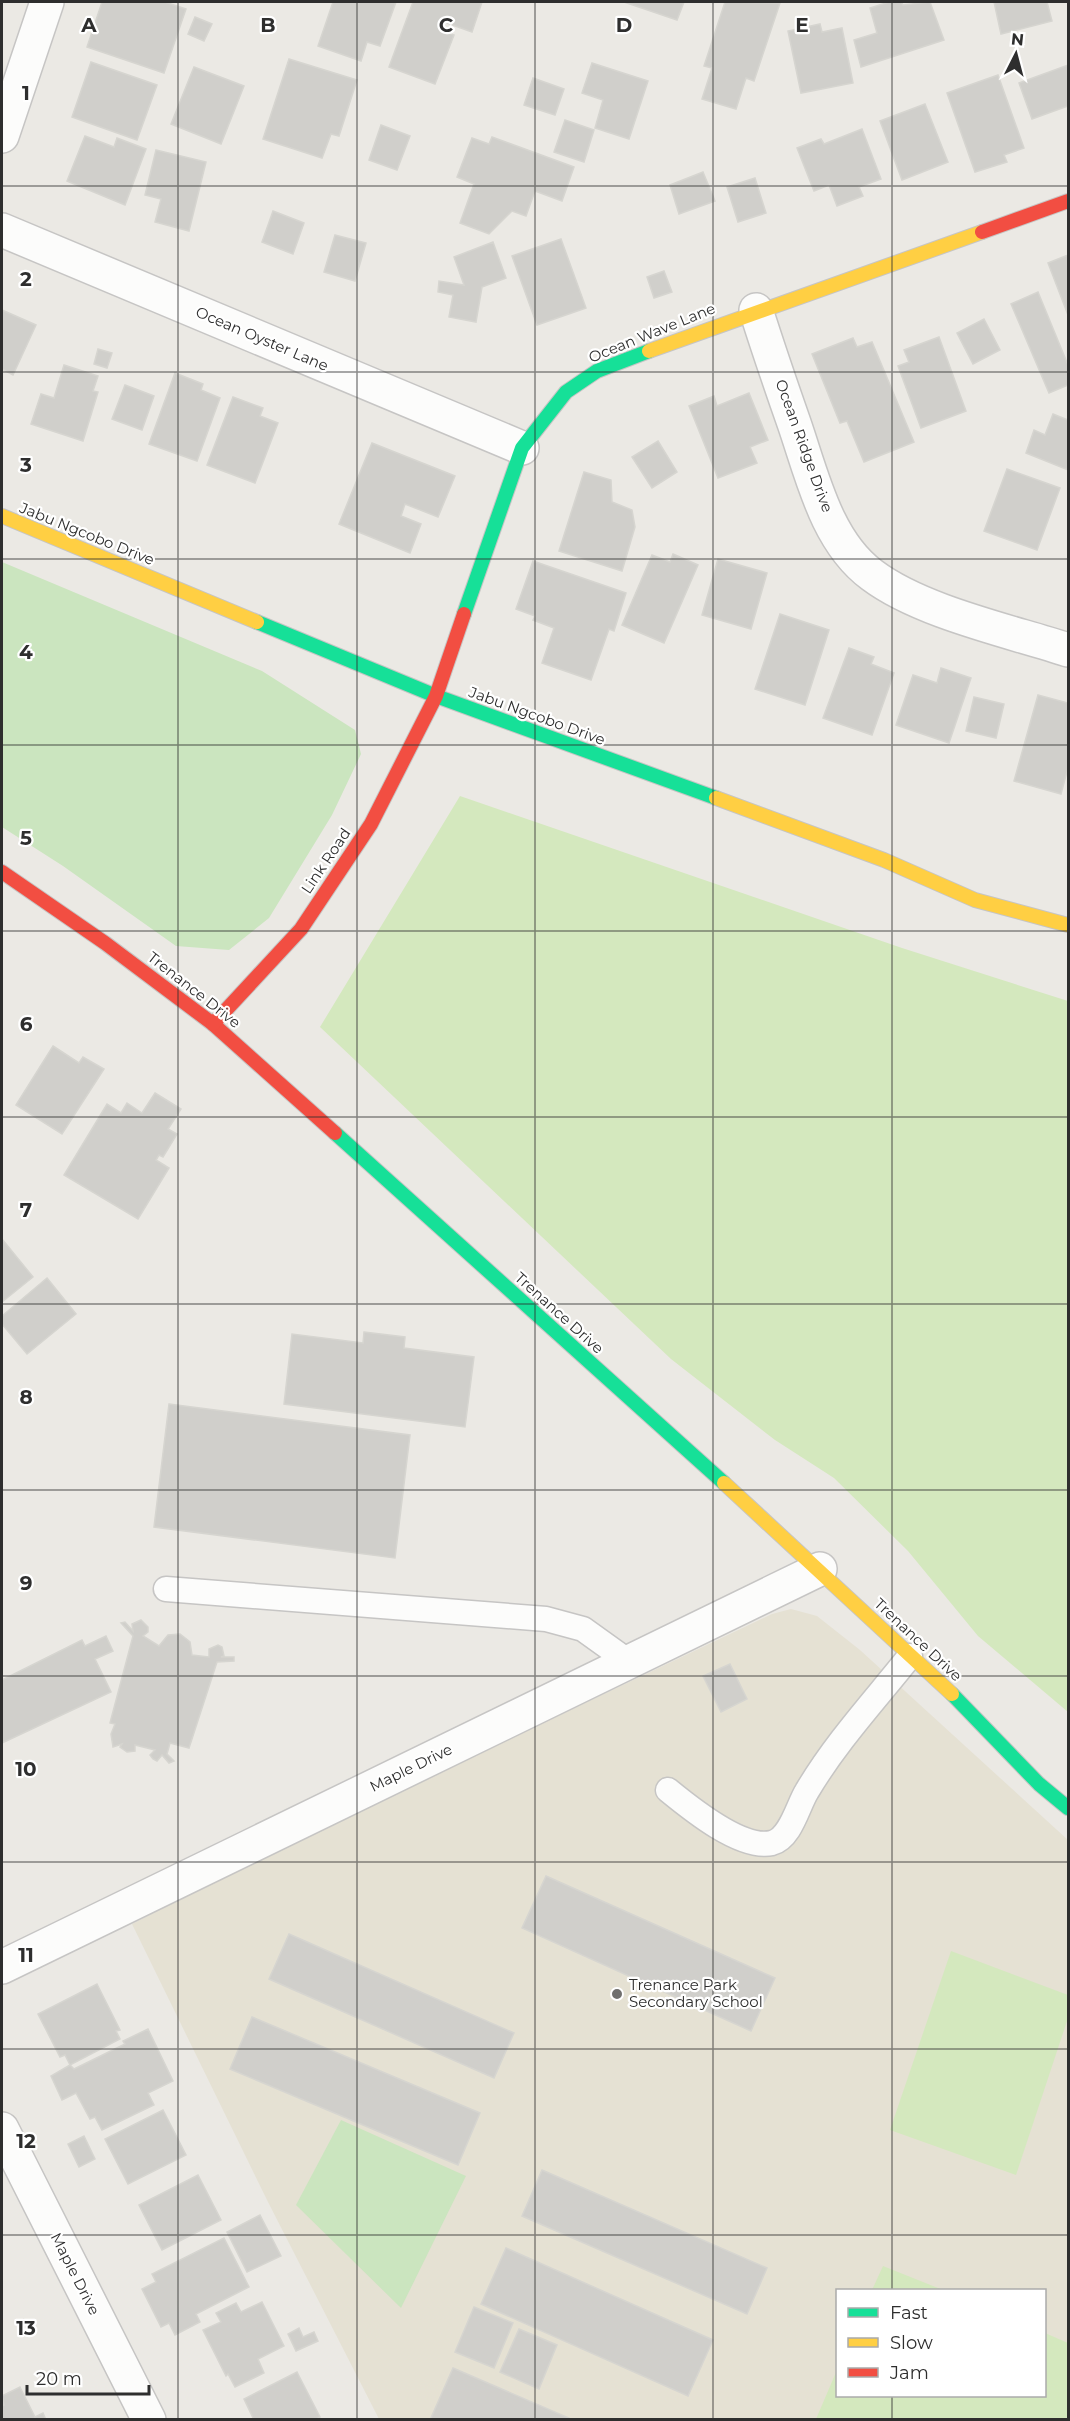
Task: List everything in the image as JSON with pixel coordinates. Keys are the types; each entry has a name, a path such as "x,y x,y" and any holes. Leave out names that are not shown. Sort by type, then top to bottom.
{"street":[{"path":"2,136 47,2"},
{"name":"Ocean Wave Lane","path":"436,696 522,448 566,392 597,371 756,310 1068,201"},
{"name":"Ocean Oyster Lane","path":"2,230 522,448"},
{"name":"Ocean Ridge Drive","path":"756,310 816,488 850,555 872,575 923,603 1068,650"},
{"name":"Jabu Ngcobo Drive","path":"2,516 436,696 884,860 975,900 1068,925"},
{"name":"Link Road","path":"213,1024 301,929 371,824 436,696"},
{"name":"Trenance Drive","path":"2,872 82,926 213,1024 820,1569 970,1711 1040,1784 1068,1808"},
{"name":"Maple Drive","path":"2,1967 820,1569"},
{"name":"Maple Drive","path":"2,2129 149,2420"}],"lane":[{"path":"166,1589 546,1619 584,1629 629,1662"},
{"path":"668,1790 709,1822 733,1834 761,1843 772,1843 787,1831 819,1771 910,1656"}],"shaded area":[{"name":"Trenance Park Secondary School","path":"791,1609 817,1616 860,1650 1068,1840 1068,2419 379,2419 268,2202 132,1924 277,1850 772,1614"}],"green space":[{"path":"2,562 262,671 355,730 361,754 332,815 269,918 229,950 176,946 63,866 2,827"},
{"path":"460,796 902,948 1068,1001 1068,1712 978,1636 908,1551 834,1478 775,1440 671,1359 320,1027"},
{"path":"951,1951 1068,1995 1068,2018 1016,2175 890,2130"},
{"path":"341,2120 466,2176 401,2308 296,2205"},
{"path":"883,2266 940,2289 872,2289"},
{"path":"1046,2333 1068,2343 1068,2419 816,2419 836,2372 836,2397 1046,2397"}],"building":[{"path":"102,2 165,2 186,9 164,73 87,47"},
{"path":"333,2 396,2 380,46 367,42 361,61 318,46"},
{"path":"413,2 482,2 472,32 444,22 441,31 454,35 435,84 389,67"},
{"path":"624,2 684,2 677,20"},
{"path":"725,2 780,3 754,81 746,78 736,109 702,99 712,68 704,66"},
{"path":"889,2 901,2 903,5 930,2 944,40 861,67 854,40 877,33 870,8"},
{"path":"994,2 1047,2 1052,21 1001,34"},
{"path":"195,17 212,24 204,41 188,34"},
{"path":"820,24 822,32 842,28 853,83 801,93 788,31"},
{"path":"289,59 357,80 339,136 331,134 322,158 263,139"},
{"path":"91,62 157,85 137,140 72,117"},
{"path":"592,63 648,81 629,139 595,128 603,100 582,93"},
{"path":"1068,65 1068,106 1032,119 1019,83"},
{"path":"194,67 244,86 221,144 171,124"},
{"path":"998,75 1024,148 1004,155 1007,162 975,172 947,93"},
{"path":"533,78 564,89 555,115 524,105"},
{"path":"925,104 948,162 902,180 880,121"},
{"path":"565,120 594,130 584,162 554,152"},
{"path":"381,125 410,136 397,170 369,160"},
{"path":"862,129 881,179 859,187 863,196 837,206 829,185 814,191 797,148 821,139 824,144"},
{"path":"85,136 114,147 117,138 146,149 125,205 67,181"},
{"path":"492,137 574,167 562,201 535,191 526,216 512,211 489,234 460,223 474,184 457,177 472,138 489,144"},
{"path":"156,150 206,162 189,231 155,222 161,199 145,195"},
{"path":"703,172 715,201 679,214 670,185"},
{"path":"755,178 766,213 738,222 727,187"},
{"path":"273,211 304,223 293,254 262,242"},
{"path":"335,235 366,243 355,281 324,272"},
{"path":"561,239 586,308 537,325 512,256"},
{"path":"493,242 506,278 482,287 476,322 449,317 453,295 438,292 439,281 464,285 454,257"},
{"path":"1068,255 1068,315 1048,263"},
{"path":"664,271 672,292 654,298 647,277"},
{"path":"1038,292 1068,365 1068,385 1049,393 1011,304"},
{"path":"2,310 36,325 13,375 2,369"},
{"path":"984,319 1000,350 973,364 957,333"},
{"path":"939,337 966,411 921,428 898,366 909,362 904,350"},
{"path":"853,338 857,347 872,342 914,442 864,462 847,421 840,423 812,354"},
{"path":"98,349 112,353 107,368 94,364"},
{"path":"64,365 98,376 93,391 98,392 83,441 31,424 41,394 54,398"},
{"path":"175,373 203,384 201,390 220,398 197,461 149,444"},
{"path":"125,385 154,396 142,430 112,419"},
{"path":"749,393 768,440 750,447 757,463 718,478 689,406 714,396 717,406"},
{"path":"233,397 263,408 260,416 278,423 255,483 207,465"},
{"path":"1053,414 1068,420 1068,470 1026,453 1034,430 1045,435"},
{"path":"658,441 677,472 652,488 632,457"},
{"path":"372,443 455,476 438,517 405,504 401,516 421,524 410,553 339,524"},
{"path":"1007,469 1060,488 1037,550 984,531"},
{"path":"584,472 611,480 612,502 632,510 635,527 622,571 559,551"},
{"path":"673,554 698,565 664,643 622,625 652,555 670,562"},
{"path":"718,559 767,573 751,629 702,615"},
{"path":"533,561 626,593 614,631 609,629 591,680 542,663 554,628 533,620 535,616 516,609"},
{"path":"780,614 829,630 805,705 755,689"},
{"path":"849,648 874,657 871,664 894,673 872,735 823,718"},
{"path":"941,668 971,678 949,743 896,725 913,675 937,683"},
{"path":"1038,695 1068,703 1068,768 1061,794 1014,781"},
{"path":"974,697 1004,704 996,738 966,731"},
{"path":"53,1046 79,1063 83,1057 104,1069 62,1134 16,1105"},
{"path":"155,1093 181,1109 168,1129 177,1134 163,1157 159,1155 156,1160 169,1168 138,1219 64,1175 107,1104 121,1113 127,1103 142,1113"},
{"path":"2,1239 33,1277 2,1302"},
{"path":"47,1278 76,1314 27,1354 2,1324 2,1316"},
{"path":"364,1332 405,1337 404,1348 474,1357 465,1427 284,1404 292,1334 363,1343"},
{"path":"169,1404 410,1435 395,1558 154,1527"},
{"path":"141,1620 148,1627 148,1632 143,1636 159,1646 168,1635 180,1634 190,1642 192,1655 209,1657 209,1649 218,1645 222,1647 224,1656 221,1657 234,1657 234,1661 217,1662 189,1748 170,1743 167,1754 174,1761 169,1763 162,1755 157,1761 153,1759 150,1755 155,1750 135,1745 135,1751 127,1752 120,1747 122,1744 113,1747 111,1734 115,1724 110,1723 133,1636 121,1623 125,1622 133,1631 132,1624"},
{"path":"106,1636 113,1651 95,1659 111,1692 2,1743 2,1680 82,1640 85,1646"},
{"path":"730,1664 747,1699 721,1712 703,1676"},
{"path":"546,1876 775,1978 751,2031 522,1928"},
{"path":"289,1934 514,2033 494,2078 269,1979"},
{"path":"97,1984 120,2030 116,2031 120,2039 70,2065 65,2055 60,2057 38,2014"},
{"path":"252,2017 480,2113 458,2165 230,2069"},
{"path":"148,2029 173,2081 148,2093 154,2105 102,2130 95,2117 90,2119 76,2093 62,2100 51,2076 70,2065 74,2069 125,2044 123,2041"},
{"path":"163,2110 186,2155 128,2184 105,2139"},
{"path":"84,2136 95,2159 79,2167 68,2144"},
{"path":"542,2170 767,2268 747,2314 522,2216"},
{"path":"198,2175 221,2220 162,2250 139,2205"},
{"path":"260,2215 281,2256 247,2272 227,2232"},
{"path":"224,2238 249,2287 196,2314 200,2322 175,2335 169,2323 161,2327 142,2289 156,2282 152,2274"},
{"path":"506,2248 713,2340 688,2396 481,2304"},
{"path":"262,2302 284,2346 258,2359 264,2373 235,2387 228,2374 226,2376 203,2330 221,2322 216,2313 236,2303 241,2312"},
{"path":"474,2307 513,2323 494,2368 455,2352"},
{"path":"299,2328 303,2337 314,2332 318,2341 296,2351 288,2334"},
{"path":"519,2329 557,2345 539,2389 500,2372"},
{"path":"453,2368 569,2418 568,2420 430,2420"},
{"path":"297,2372 320,2417 315,2420 254,2420 244,2399"},
{"path":"20,2387 35,2417 43,2413 46,2420 2,2420 2,2406 4,2405 2,2396"}],"traffic: fast":[{"path":"464,614 522,448 566,392 597,371 649,351"},
{"path":"257,622 436,696 716,798"},
{"path":"335,1133 724,1483"},
{"path":"952,1694 1039,1784 1068,1808"}],"traffic: slow":[{"path":"649,351 982,232"},
{"path":"2,516 257,622"},
{"path":"716,798 884,860 975,900 1068,925"},
{"path":"724,1483 952,1694"}],"traffic: jam":[{"path":"982,232 1068,201"},
{"path":"213,1024 301,929 371,824 436,696 464,614"},
{"path":"2,872 105,943 213,1024 335,1133"}],"place":[{"name":"Trenance Park Secondary School","path":"617,1994"}]}
